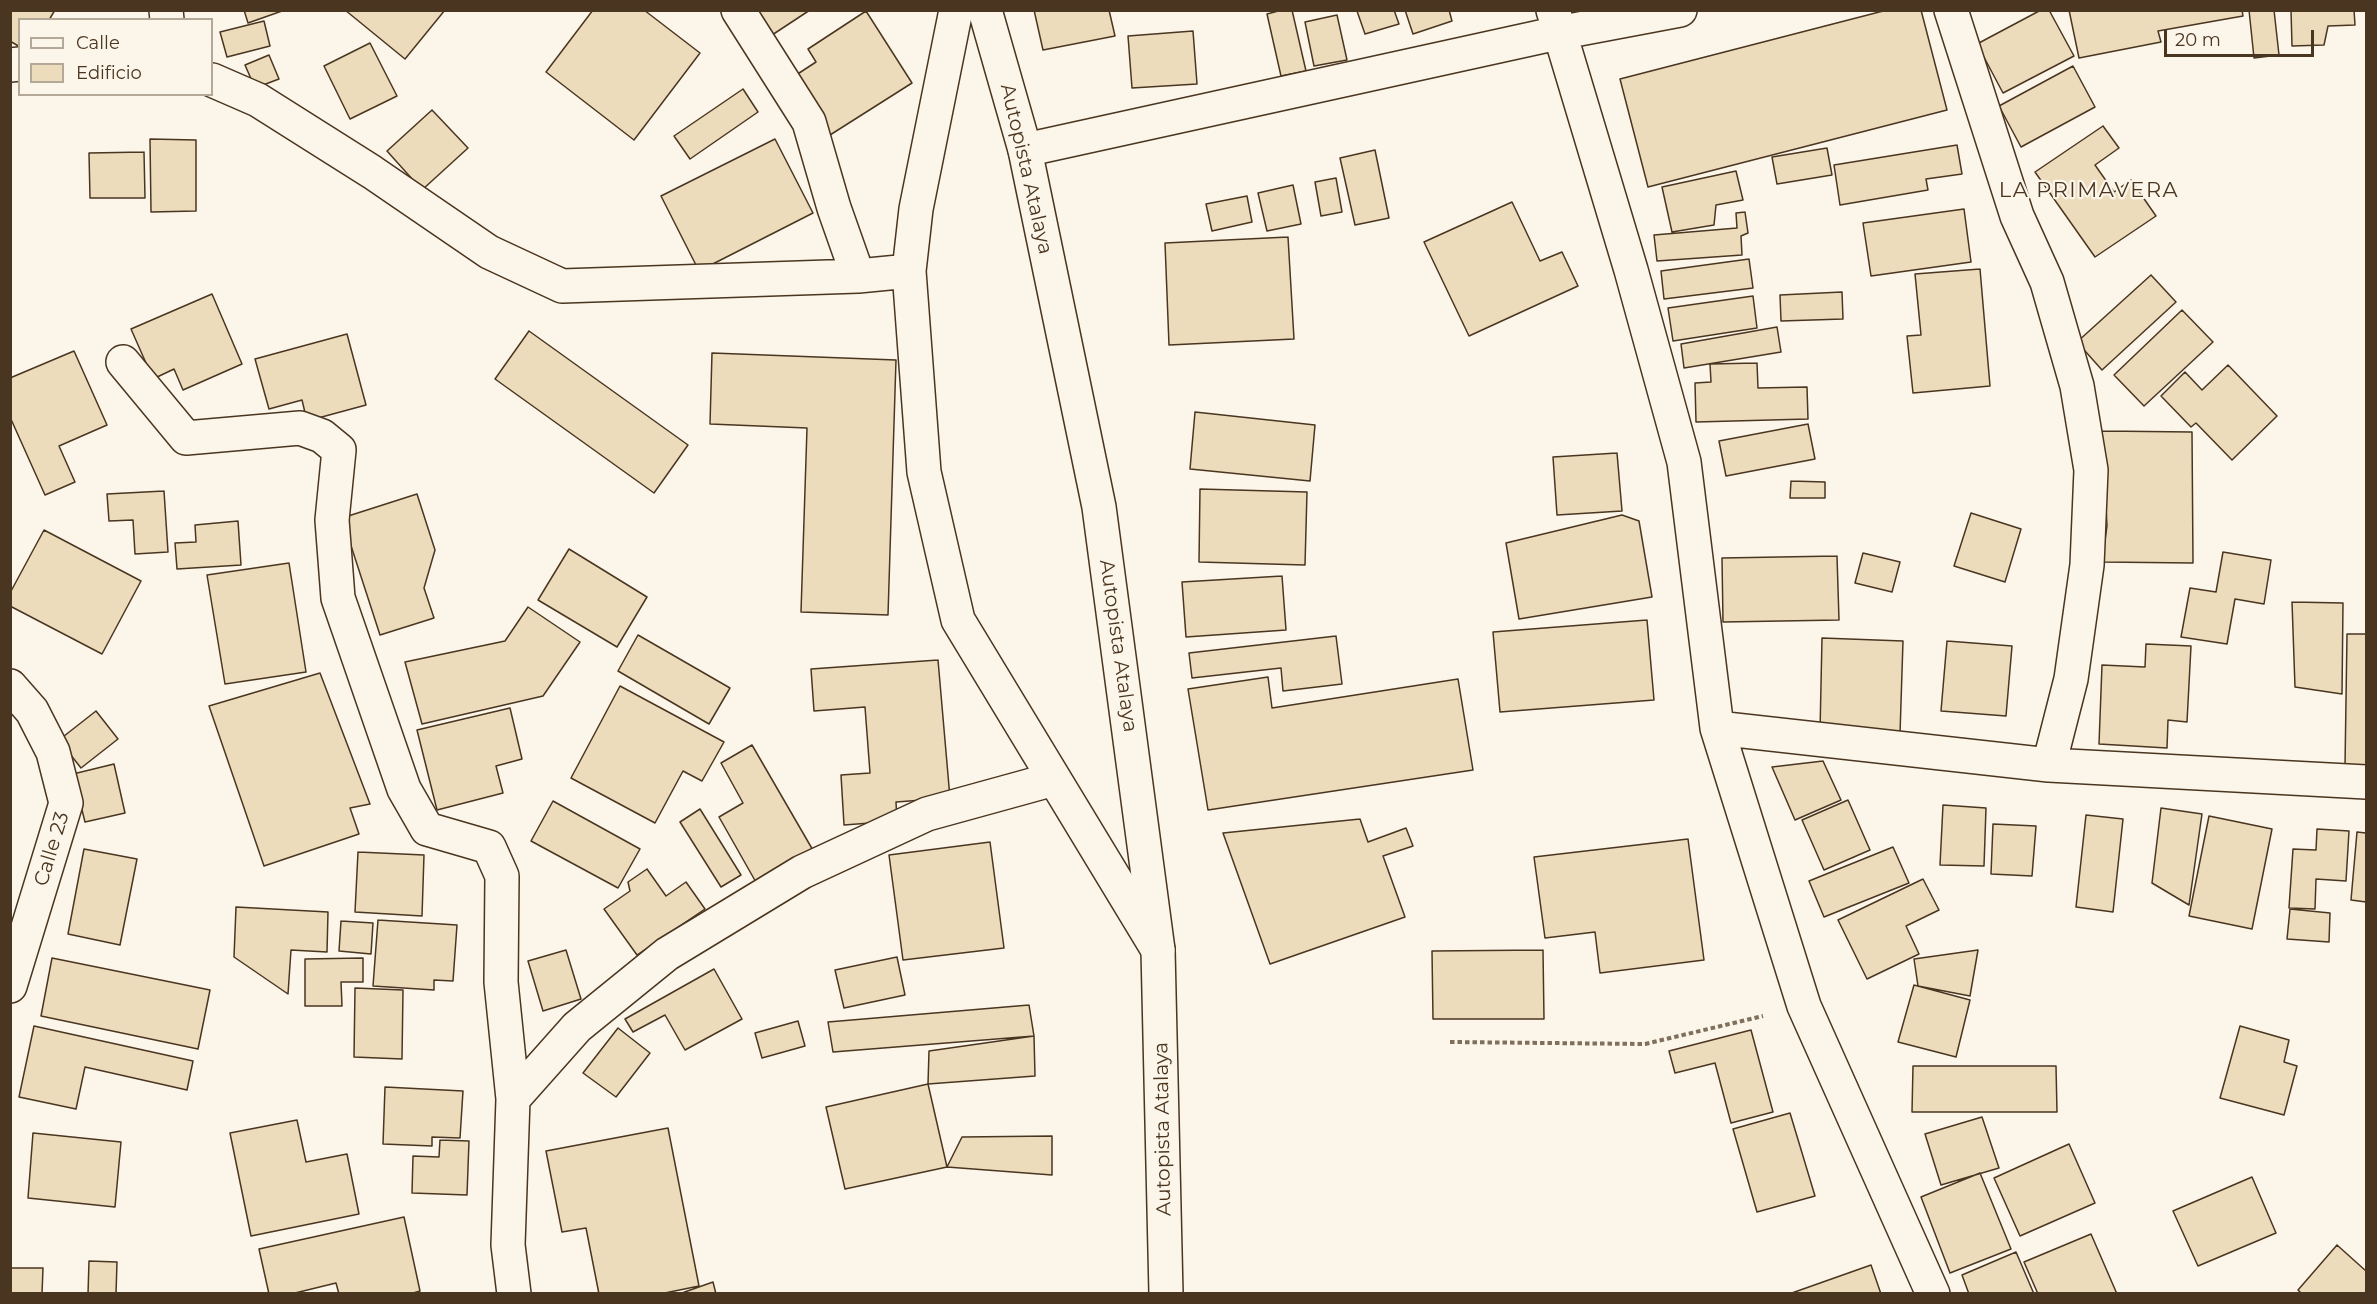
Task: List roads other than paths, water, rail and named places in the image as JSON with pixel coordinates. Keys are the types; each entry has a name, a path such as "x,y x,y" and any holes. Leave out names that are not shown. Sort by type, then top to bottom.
{"street":[{"path":"738,10 809,122 834,208 858,276"},
{"path":"956,10 916,209 909,271 924,472 958,620 1158,950"},
{"name":"Autopista Atalaya","path":"985,10 1025,150 1099,507 1158,950 1166,1293"},
{"path":"1025,150 1556,22 1680,10"},
{"path":"1951,10 2017,216 2047,282 2077,386 2091,470 2087,565 2073,668 2049,765"},
{"path":"1556,22 1631,270 1684,462 1717,728 1804,1006 1933,1293"},
{"path":"213,80 258,100 372,172 489,252 562,286 858,276 909,271"},
{"path":"123,362 186,438 300,428 322,436 339,450 332,520 338,598 404,789 427,829 489,847 502,876 501,982 513,1099 508,1245 514,1293"},
{"name":"Calle 23","path":"10,686 32,711 53,752 66,803 10,986"},
{"path":"1717,728 2049,765 2367,782"},
{"path":"513,1099 576,1026 658,961 802,872 927,814 1054,779"}],"district":[{"name":"LA PRIMAVERA","path":"2089,191"}]}
